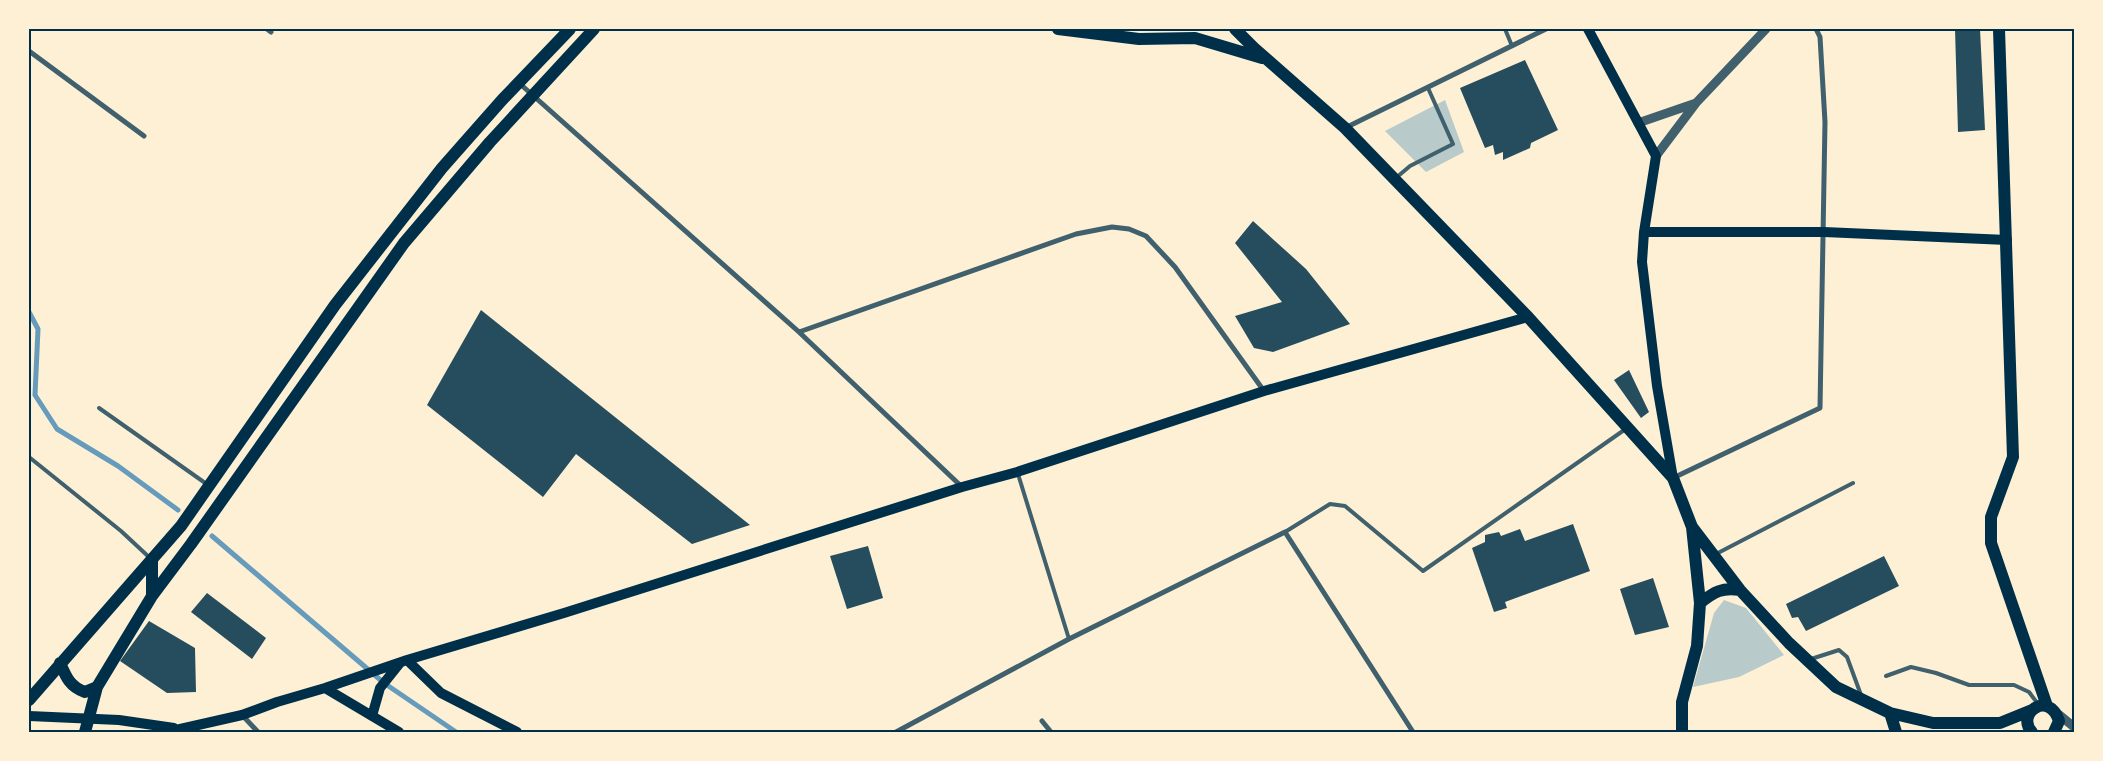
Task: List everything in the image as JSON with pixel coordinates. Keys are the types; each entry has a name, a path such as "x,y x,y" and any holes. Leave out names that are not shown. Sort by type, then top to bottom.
{"main road":[{"path":"29,700 60,662 181,526 335,305 442,168 570,29"},
{"path":"85,732 98,687 152,596 191,544 404,243 532,95 594,29"},
{"path":"1058,29 1139,39 1198,34 1268,61"},
{"path":"1235,29 1268,61 1345,128 1395,179 1528,316 1673,478"},
{"path":"1588,29 1656,156 1644,232 1642,262 1657,386 1673,478 1692,526 1740,590 1807,660 1836,687 1890,713 1933,724 2000,723 2044,708"},
{"path":"1999,29 2013,457 1991,517 1991,544 2044,708 2059,721 2054,732"},
{"path":"1644,232 1824,232 2007,240"},
{"path":"29,716 119,720 171,730 242,715 277,702 365,675 390,670 404,661 564,614 962,487 1017,472 1264,391 1528,316"},
{"path":"1682,732 1682,702 1696,646 1700,603 1692,526"},
{"path":"152,560 152,596"},
{"path":"1700,603 1714,592 1726,587 1740,590"},
{"path":"404,661 441,693 517,732"},
{"path":"60,662 69,682 76,689 85,692 98,687"},
{"path":"372,716 380,688 390,670"},
{"path":"325,688 399,732"},
{"path":"2032,732 2027,722 2044,708"},
{"path":"1890,713 1896,732"}],"street":[{"path":"1345,128 1546,29"},
{"path":"1656,156 1696,103 1766,29"},
{"path":"1673,478 1820,408 1825,122 1820,37 1816,29"},
{"path":"29,51 144,136"},
{"path":"519,83 799,332 962,487"},
{"path":"1638,123 1696,103"},
{"path":"799,332 1076,234 1112,227 1129,229 1146,236 1175,267 1264,391"},
{"path":"896,732 1069,639 1286,532 1413,732"},
{"path":"2044,708 2074,727"},
{"path":"242,715 258,732"},
{"path":"1042,720 1051,732"}],"lane":[{"path":"1505,29 1512,46"},
{"path":"1395,179 1410,166 1453,144 1428,88"},
{"path":"99,408 209,486"},
{"path":"1286,532 1330,504 1345,506 1423,571 1628,428"},
{"path":"29,457 121,531 152,560"},
{"path":"1017,472 1069,639"},
{"path":"1714,555 1852,483"},
{"path":"1807,660 1838,650 1847,657 1863,700"},
{"path":"1886,676 1911,667 1936,672 1969,685 2014,685 2029,692 2044,708"}],"shaded area":[{"path":"1445,100 1464,152 1426,172 1385,131"},
{"path":"1724,600 1746,608 1784,655 1739,677 1693,687 1714,613"}],"building":[{"path":"1955,29 1980,29 1985,130 1958,132"},
{"path":"1525,60 1558,130 1531,143 1530,148 1503,160 1503,152 1495,155 1493,145 1485,148 1460,88"},
{"path":"1253,221 1306,269 1350,324 1273,352 1254,348 1235,316 1282,302 1235,243"},
{"path":"481,310 750,525 692,544 576,454 543,497 427,405"},
{"path":"1629,370 1649,412 1641,418 1614,380"},
{"path":"1573,524 1590,571 1505,602 1507,608 1494,612 1472,548 1485,542 1485,535 1499,532 1501,536 1520,529 1525,541"},
{"path":"868,546 883,598 847,609 830,556"},
{"path":"1884,556 1899,586 1806,631 1798,617 1792,618 1786,604"},
{"path":"1653,578 1669,627 1635,635 1620,589"},
{"path":"207,593 266,638 252,659 191,612"},
{"path":"149,621 195,648 196,692 167,693 120,661"}],"waterway":[{"path":"29,312 38,329 35,395 57,429 118,466 178,510"},
{"path":"212,536 384,683 456,732"}]}
